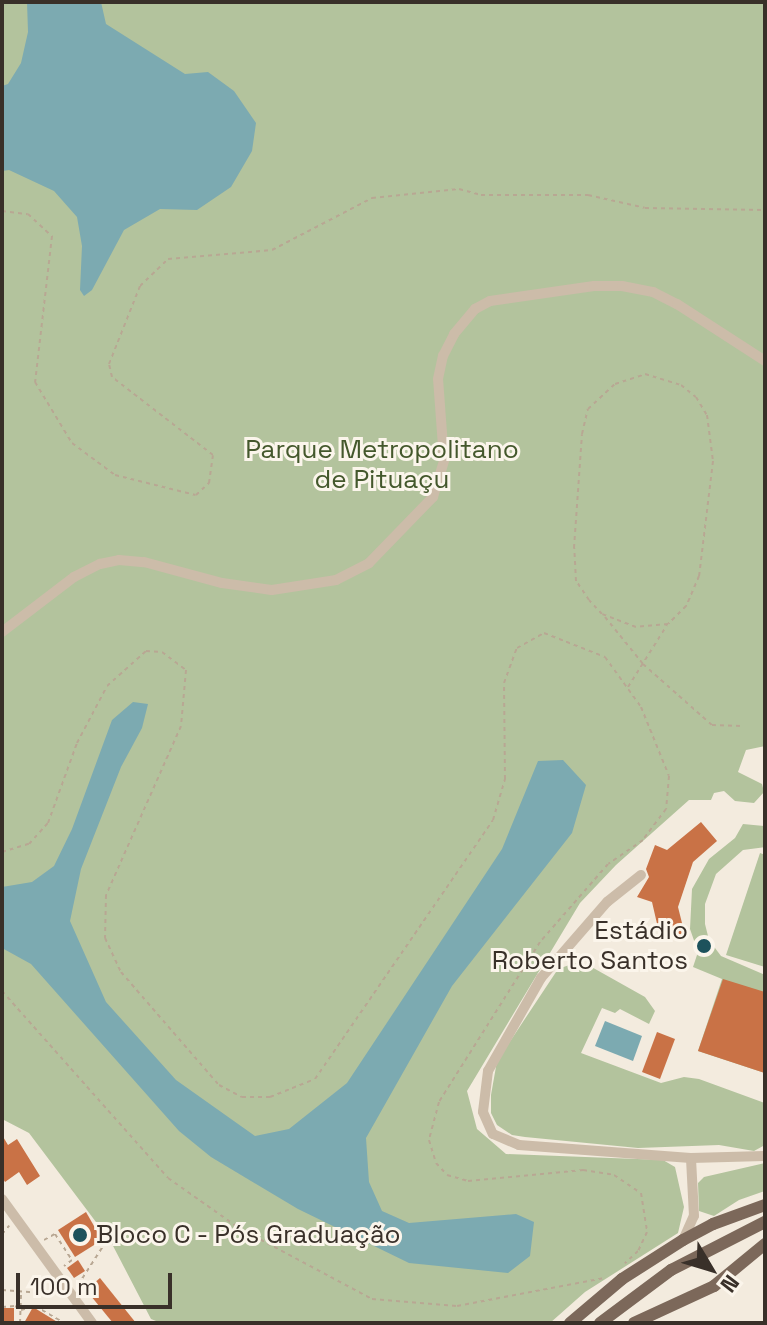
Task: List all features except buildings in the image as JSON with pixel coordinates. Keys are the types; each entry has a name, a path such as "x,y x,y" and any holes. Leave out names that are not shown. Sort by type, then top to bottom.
{"main road":[{"path":"570,1323 622,1279 683,1240 713,1224 765,1205"},
{"path":"600,1323 671,1270 765,1222"},
{"path":"634,1323 714,1286 765,1244"}],"lane":[{"path":"2,632 74,577 100,564 119,560 173,569 222,583 272,590 336,580 369,563 433,497 444,460 438,379 443,356 454,334 475,309 490,301 594,286 622,286 653,292 765,361"},
{"path":"641,875 607,902 541,978 488,1071 483,1112 493,1134 519,1145 691,1158 765,1156"},
{"path":"683,1240 694,1216 691,1158"},
{"path":"3,1203 92,1323"},
{"path":"694,1216 713,1224"}],"path":[{"path":"2,211 28,214 52,236 35,382 72,443 115,475 196,495 209,483 213,455 112,377 109,364 140,286 168,259 272,250 372,198 459,189 481,195 588,195 645,208 765,210"},
{"path":"627,688 643,664 668,624 686,606 699,576 713,461 707,415 696,397 681,385 645,374 630,376 601,394 588,409 582,434 574,568 576,581 643,664 712,725 742,726"},
{"path":"602,614 636,627 668,624"},
{"path":"2,852 29,844 48,823 77,743 107,686 146,651 162,652 186,670 181,726 106,895 105,938 121,972 219,1085 242,1097 270,1097 315,1079 493,820 505,779 504,683 517,648 544,633 605,657 641,707 669,776 666,809 643,840 608,864 540,942 439,1102 429,1140 436,1163 447,1175 468,1181 583,1170 614,1175 641,1193 647,1232 638,1251 619,1269"},
{"path":"2,991 168,1178 239,1228 372,1299 457,1306 609,1277"},
{"path":"2,1234 12,1223"},
{"path":"75,1290 107,1240 99,1228 97,1230"},
{"path":"2,1290 21,1294 61,1294"},
{"path":"20,1323 21,1294"},
{"path":"2,1307 15,1306 21,1310 35,1306 65,1323"}],"green space":[{"name":"Parque Metropolitano de Pituaçu","path":"2,2 765,2 765,746 746,750 738,772 762,784 764,792 754,803 735,801 724,791 714,793 711,800 689,800 616,865 580,903 467,1091 477,1129 506,1154 663,1160 675,1167 684,1207 678,1233 585,1292 550,1323 161,1323 151,1319 111,1242 29,1133 2,1119"},
{"name":"Estádio Roberto Santos","path":"743,824 765,826 765,847 743,850 716,874 705,904 705,924 709,940 721,956 765,975 765,1073 698,1051 722,979 693,967 698,952 690,929 692,889 709,859 735,838"},
{"path":"760,853 765,855 765,967 726,955"},
{"path":"575,963 588,965 645,997 655,1011 649,1024 620,1009 615,1013 602,1008 581,1053 661,1083 684,1077 699,1079 765,1103 765,1145 754,1151 719,1145 638,1148 512,1135 497,1125 491,1113 491,1095 497,1061 558,969"},
{"path":"765,1163 765,1191 739,1200 714,1216 699,1211 698,1183 704,1177"}],"water":[{"path":"27,2 101,2 106,24 185,74 208,72 234,91 256,123 252,151 231,187 197,210 160,209 124,230 92,290 84,296 80,290 82,246 77,217 54,191 9,170 2,171 2,86 8,84 21,63 28,32"},
{"path":"133,702 148,704 142,728 121,767 81,869 70,921 106,1002 176,1080 255,1136 289,1129 347,1083 502,849 538,761 563,760 586,785 572,833 452,986 366,1138 369,1182 382,1211 409,1223 516,1214 534,1222 530,1256 508,1273 409,1263 298,1209 211,1157 179,1131 31,964 2,948 2,887 32,882 54,866 72,829 112,720"},
{"path":"605,1021 642,1036 633,1061 595,1046"}],"place":[{"name":"Estádio Roberto Santos","path":"704,946"},
{"name":"Bloco C - Pós Graduação","path":"80,1235"}]}
